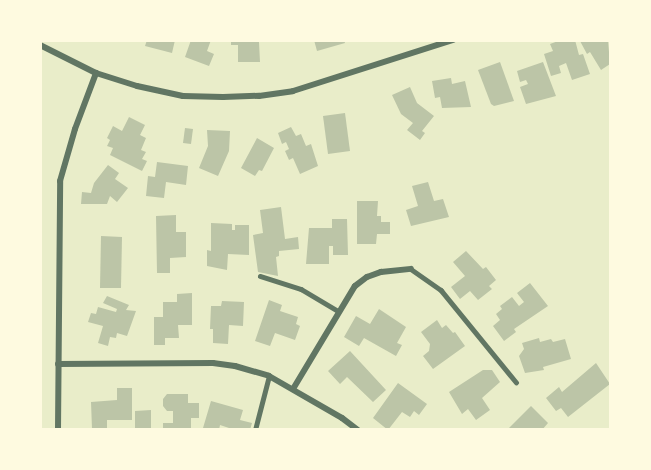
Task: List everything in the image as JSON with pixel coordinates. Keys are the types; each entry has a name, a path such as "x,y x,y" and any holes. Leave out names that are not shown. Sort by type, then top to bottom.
{"street":[{"path":"40,45 96,73 137,86 183,96 259,96 332,80 453,40"},
{"path":"58,429 60,181 72,138 96,73"},
{"path":"293,389 355,286 367,277 381,272 411,269"},
{"path":"58,364 213,363 235,366 269,376 357,429"}],"lane":[{"path":"411,269 441,290 516,382"},
{"path":"260,276 301,289 338,311"},
{"path":"255,429 269,376"}],"building":[{"path":"147,40 175,40 172,53 145,46"},
{"path":"191,40 211,40 207,51 214,54 209,66 185,57"},
{"path":"231,40 259,42 260,62 238,62 238,45 231,45"},
{"path":"314,40 344,40 345,43 317,51"},
{"path":"561,40 575,40 579,55 583,54 590,74 572,80 566,63 559,66 561,73 551,76 544,54 553,51 550,44"},
{"path":"608,40 610,64 601,70 590,52 587,54 580,41"},
{"path":"500,62 514,101 494,106 491,104 478,70"},
{"path":"543,62 556,96 526,104 520,87 528,84 526,80 520,82 517,71"},
{"path":"451,78 452,84 465,81 471,107 442,108 440,97 435,98 432,81"},
{"path":"410,87 417,103 434,116 422,131 425,133 420,140 407,130 413,123 401,114 392,95"},
{"path":"345,113 350,151 328,154 323,116"},
{"path":"129,117 145,125 140,135 146,138 141,150 146,152 142,159 147,161 142,171 110,155 113,148 107,146 110,140 107,138 113,126 122,131"},
{"path":"291,127 296,136 301,134 306,146 311,144 318,166 300,174 293,158 289,160 285,151 289,149 286,142 282,144 278,133"},
{"path":"185,128 193,129 191,144 183,143"},
{"path":"207,130 230,131 229,151 218,176 199,168 208,146"},
{"path":"257,138 274,148 262,171 259,170 255,176 241,168"},
{"path":"157,162 188,166 186,185 166,182 164,198 146,196 148,176 155,177"},
{"path":"108,165 119,173 115,179 128,188 117,202 110,196 107,204 81,204 82,192 91,193 94,183"},
{"path":"428,182 434,201 443,199 449,217 411,226 406,210 418,206 412,186"},
{"path":"357,201 378,201 377,216 381,216 381,222 390,222 390,234 377,234 376,244 357,244"},
{"path":"281,207 285,239 298,237 299,249 279,251 279,256 276,257 278,276 258,272 253,235 263,233 260,210"},
{"path":"176,215 176,232 186,232 186,257 170,258 170,273 157,273 156,216"},
{"path":"332,219 347,219 348,255 333,255 333,246 329,246 329,264 306,264 309,228 332,228"},
{"path":"211,223 232,224 232,230 235,230 235,225 249,225 249,255 228,254 227,270 207,266 207,250 211,251"},
{"path":"101,236 122,237 121,288 100,288"},
{"path":"466,251 483,269 486,267 496,280 489,286 492,289 478,300 470,291 460,299 451,287 465,276 453,262"},
{"path":"530,283 548,306 514,329 516,332 504,341 493,326 500,320 496,314 502,309 500,306 512,297 519,306 524,302 517,293"},
{"path":"192,293 192,325 178,325 179,338 165,338 165,345 154,345 154,317 163,317 163,302 177,302 177,294"},
{"path":"107,296 129,305 126,310 136,311 127,336 117,333 116,338 110,337 108,346 98,343 103,326 88,322 91,313 96,314 98,307 116,312 117,309 103,303"},
{"path":"269,300 282,305 280,311 298,317 296,324 300,326 295,340 275,333 270,346 255,341"},
{"path":"222,301 244,302 243,326 229,325 228,344 213,343 213,329 210,329 211,306 221,306"},
{"path":"379,309 406,327 397,343 402,345 396,356 364,338 359,346 344,337 356,316 370,324"},
{"path":"437,320 442,328 446,325 453,333 455,332 465,346 433,369 423,356 429,351 430,344 421,332"},
{"path":"539,338 540,342 565,339 571,359 543,367 544,370 525,373 519,356 524,349 522,343"},
{"path":"350,351 386,390 373,402 347,377 340,384 328,371"},
{"path":"596,363 610,384 568,417 561,408 556,411 546,398 559,387 562,392"},
{"path":"483,370 492,370 500,382 482,398 490,410 476,420 468,409 462,414 449,392"},
{"path":"398,383 427,404 419,415 414,411 410,417 402,412 388,430 373,418"},
{"path":"117,388 132,388 132,420 107,420 107,428 92,429 91,402 117,400"},
{"path":"167,394 188,394 188,403 199,403 199,418 191,418 191,430 163,430 163,423 173,423 173,411 167,411 163,406 163,399"},
{"path":"211,401 243,410 240,420 252,423 250,430 235,430 220,425 219,430 203,428"},
{"path":"531,406 548,423 542,430 507,430"},
{"path":"151,410 151,428 135,428 135,411"}]}
